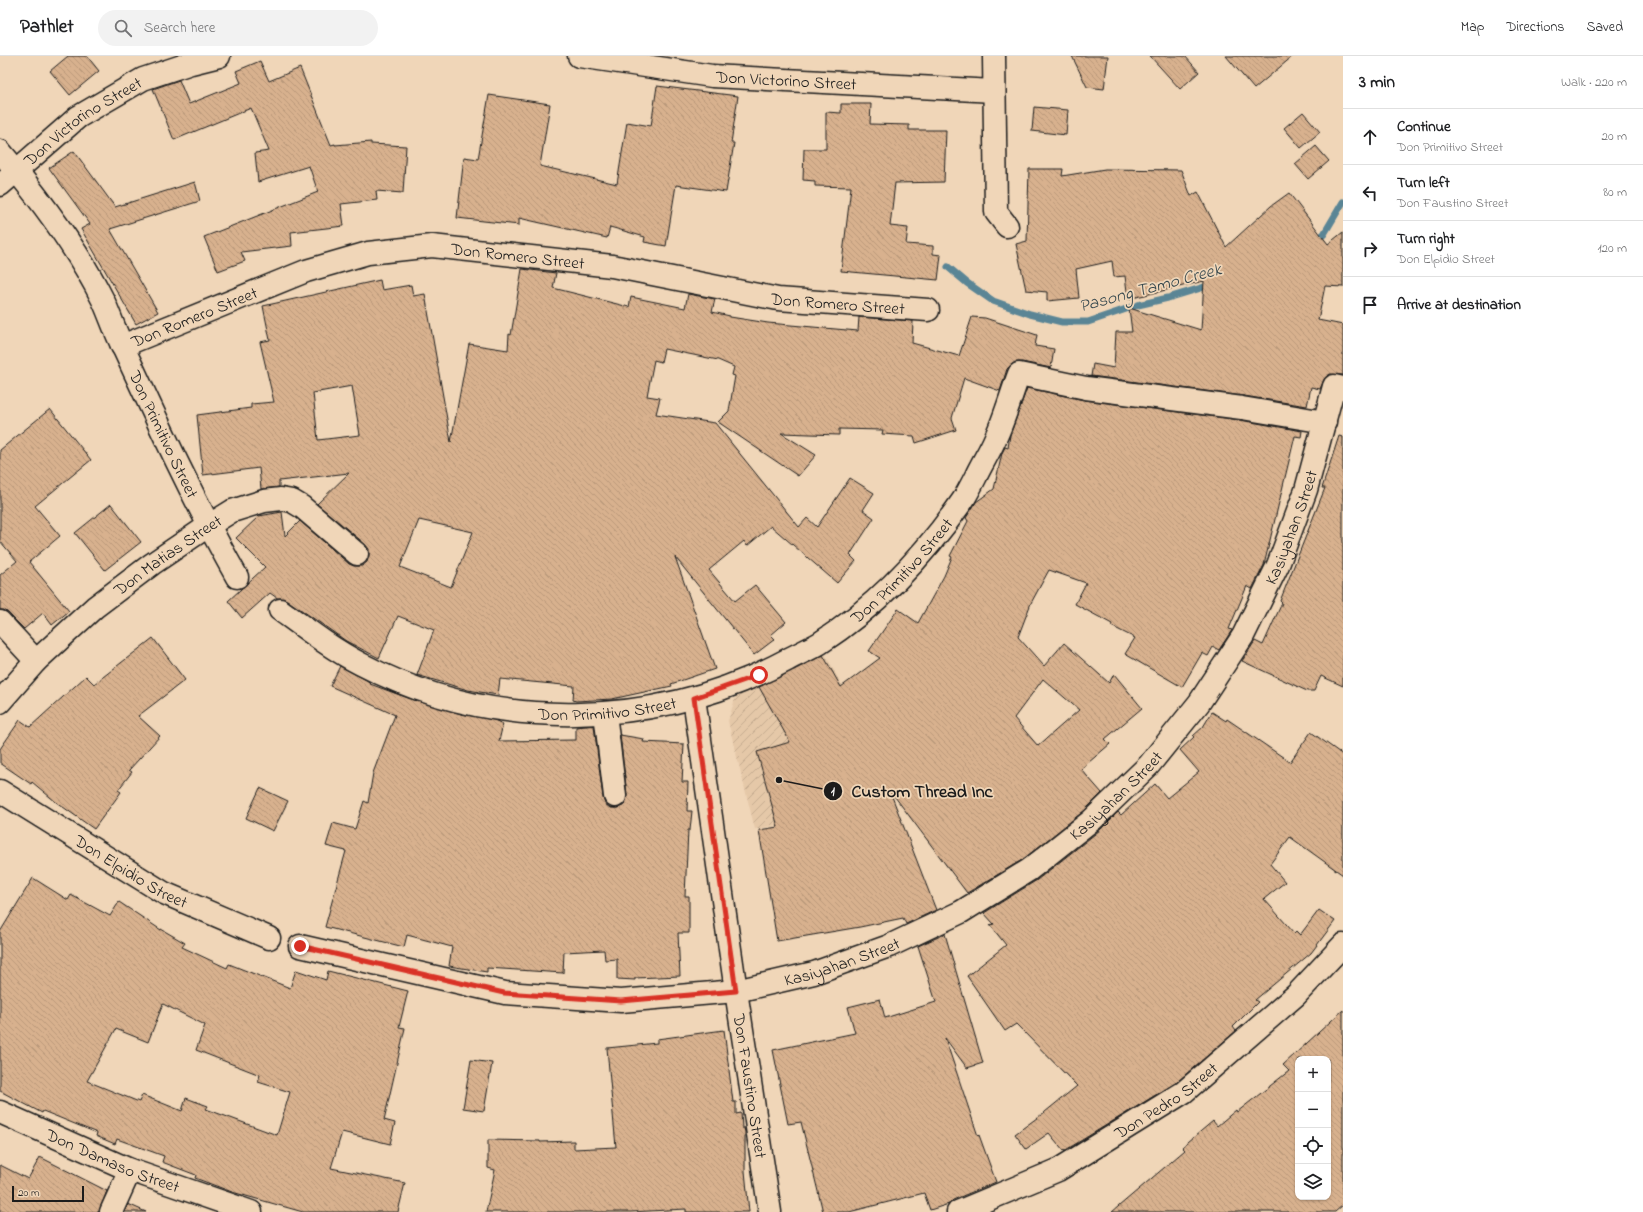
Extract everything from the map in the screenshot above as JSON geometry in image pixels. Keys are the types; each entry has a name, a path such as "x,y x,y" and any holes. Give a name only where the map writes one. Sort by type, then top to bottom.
{"street":[{"name":"Don Victorino Street","path":"0,185 78,117 142,80 191,63 219,56"},
{"name":"Don Victorino Street","path":"579,56 712,76 994,91"},
{"path":"994,56 996,212 1007,226"},
{"name":"Don Primitivo Street","path":"0,151 39,200 73,248 103,300 122,346 208,526 237,577"},
{"name":"Don Romero Street","path":"122,346 306,271 368,253 432,246 612,266 778,299 928,310"},
{"name":"Don Primitivo Street","path":"280,610 319,639 361,664 406,684 452,699 500,709 549,714 605,713 646,709 694,698 759,675 819,643 874,602 923,554 964,498 996,438 1019,374 1086,388 1242,408 1325,422"},
{"name":"Kasiyahan Street","path":"736,991 814,973 889,946 961,912 1029,870 1097,815 1149,765 1199,703 1243,636 1278,565 1306,490 1325,422 1338,387"},
{"name":"Don Matias Street","path":"0,702 36,661 95,607 152,564 232,511 264,501 281,499 292,500 357,554"},
{"path":"0,622 36,661"},
{"name":"Don Faustino Street","path":"694,698 736,991 770,1212"},
{"path":"605,713 615,796"},
{"name":"Don Elpidio Street","path":"0,791 164,893 269,938"},
{"name":"Don Pedro Street","path":"958,1212 1058,1170 1184,1092 1296,995 1343,945"},
{"path":"300,946 504,993 621,1001 736,991"},
{"name":"Don Damaso Street","path":"0,1112 130,1170 251,1212"},
{"path":"111,1212 130,1170"}],"shaded area":[{"path":"823,650 891,776 859,812 755,829 728,721 736,696"}],"building":[{"path":"68,56 87,56 99,71 70,95 50,71"},
{"path":"1072,56 1108,56 1104,89 1087,87"},
{"path":"1150,56 1185,56 1199,72 1180,89"},
{"path":"1226,56 1293,56 1254,89"},
{"path":"260,61 269,81 300,68 331,145 371,142 371,144 406,146 403,193 376,191 377,200 341,204 344,226 291,232 292,246 241,252 245,261 218,271 204,237 318,192 309,166 258,182 255,153 269,151 251,108 174,140 153,89 179,80 189,104 241,83 236,71"},
{"path":"657,86 738,96 731,143 734,143 726,192 676,185 666,246 644,242 645,237 610,227 607,238 519,218 519,225 457,218 464,157 478,159 489,95 550,104 540,166 617,184 627,122 651,126"},
{"path":"841,104 871,104 870,124 909,125 909,130 946,130 944,182 895,183 890,226 908,228 906,244 933,246 933,254 941,255 938,280 841,271 851,187 815,186 815,181 803,180 804,149 826,149 826,112 841,113"},
{"path":"1034,107 1068,110 1066,135 1032,131"},
{"path":"1303,112 1320,132 1301,148 1284,128"},
{"path":"1316,146 1329,161 1308,179 1295,164"},
{"path":"74,151 115,207 195,182 200,201 110,229 158,312 136,324 81,229 90,224 49,168"},
{"path":"1029,169 1063,169 1062,176 1105,169 1181,170 1191,196 1198,192 1226,247 1271,206 1289,193 1328,244 1343,232 1343,287 1325,286 1318,320 1343,325 1343,375 1330,374 1325,378 1320,389 1311,387 1307,406 1244,396 1091,376 1093,364 1114,368 1116,332 1132,332 1129,308 1201,330 1204,281 1128,299 1125,276 1114,277 1112,261 1076,269 1079,298 1047,301 1047,292 1026,290 1016,244 1027,241"},
{"path":"522,269 556,273 553,288 629,307 631,297 685,308 688,294 715,299 712,312 730,317 768,323 858,331 859,317 913,321 912,343 959,356 972,317 985,318 1037,335 1035,346 1054,349 1051,368 1022,362 1015,362 1011,365 1007,369 1000,391 964,378 952,418 956,430 916,443 914,436 882,434 883,430 839,429 839,435 781,433 816,455 798,476 718,422 729,411 735,376 732,375 734,367 718,360 664,349 661,362 654,360 647,396 660,398 656,414 715,423 799,527 807,518 817,527 850,478 874,493 863,510 874,518 850,555 856,561 837,583 771,526 747,546 744,541 709,570 735,601 755,585 786,622 771,635 775,639 754,655 675,557 715,669 671,684 672,686 612,699 576,701 573,700 574,686 500,679 498,695 468,690 417,675 434,630 398,616 379,658 346,641 287,600 277,598 270,593 242,618 228,601 265,567 236,538 259,516 282,512 285,536 300,521 349,564 354,566 362,566 367,562 369,556 369,549 365,544 317,504 349,473 279,481 279,487 261,489 259,468 203,475 197,415 251,408 251,404 274,402 260,342 270,340 263,306 380,280 382,290 411,285 413,296 425,294 451,442 469,344 508,350 509,334 511,335","holes":["352,386 360,435 318,440 313,393","419,520 473,532 451,587 400,567"]},
{"path":"1027,388 1084,400 1240,420 1302,431 1301,437 1295,436 1264,565 1252,589 1247,586 1229,629 1232,630 1219,650 1213,647 1208,656 1202,653 1182,687 1125,654 1135,638 1111,626 1112,624 1075,604 1086,583 1049,570 1031,603 1018,637 1044,666 1064,643 1109,683 1114,674 1142,708 1105,739 1110,744 1081,769 1102,793 1084,811 1022,860 967,893 892,793 891,794 936,910 906,924 903,918 777,941 759,830 778,827 757,752 790,742 759,687 823,655 841,687 880,658 869,651 898,609 918,623 944,576 952,557 950,556 968,521 966,518 976,502 994,489 1002,453 1005,447 1008,448 1010,435","holes":["1043,679 1079,710 1038,746 1014,718"]},
{"path":"50,409 91,460 35,506 60,536 29,562 69,611 52,625 43,613 24,629 4,610 0,610 0,575 17,561 0,541 0,450"},
{"path":"1339,436 1343,437 1343,686 1321,676 1314,691 1307,691 1242,661 1255,641 1263,645 1282,603 1280,601 1325,488 1322,488"},
{"path":"111,504 141,542 105,570 75,533"},
{"path":"153,638 185,680 138,716 160,736 129,770 132,772 118,790 121,792 94,829 56,802 32,782 31,784 0,763 0,749 20,720 30,727 86,676 94,684"},
{"path":"340,666 368,681 370,684 408,698 461,714 494,720 503,724 499,741 576,740 576,727 594,725 603,798 605,804 610,808 623,806 627,795 620,735 644,739 643,742 684,744 682,782 688,782 687,811 692,811 690,830 688,830 685,896 689,896 689,933 678,933 680,976 635,978 635,980 617,979 617,959 605,960 604,950 564,952 563,973 487,968 487,972 449,966 452,947 407,935 404,947 325,927 346,851 326,846 333,823 355,829 364,801 368,803 373,773 395,715 330,686"},
{"path":"1212,712 1226,721 1227,719 1290,762 1311,732 1343,755 1343,875 1290,837 1270,864 1285,882 1264,899 1294,933 1296,931 1300,935 1319,910 1335,921 1311,953 1255,1000 1258,1002 1233,1027 1236,1031 1177,1082 1064,1151 1049,1133 1026,1149 1015,1134 1077,1086 1016,1024 1005,1031 967,976 1006,945 990,925 994,924 984,913 1037,880 1100,830 1118,812 1121,815 1155,784 1167,798 1199,772 1180,750 1203,727"},
{"path":"260,788 288,801 273,831 246,818"},
{"path":"33,878 68,900 71,895 110,916 119,902 161,930 185,943 182,947 227,968 229,964 290,988 296,970 326,980 328,971 408,991 399,1027 405,1028 384,1120 395,1123 390,1144 342,1132 331,1168 405,1183 398,1212 303,1212 232,1192 195,1178 196,1175 162,1162 164,1156 117,1139 115,1144 96,1136 97,1133 43,1111 42,1113 0,1091 0,932","holes":["163,1004 205,1025 196,1050 260,1075 258,1082 290,1092 277,1135 206,1109 208,1106 186,1098 182,1111 142,1095 139,1102 87,1081 116,1029 148,1042"]},
{"path":"945,934 983,1063 967,1068 945,1038 978,1136 979,1135 996,1182 953,1200 949,1204 930,1210 924,1193 849,1212 823,1212 801,1122 788,1124 773,1050 855,1033 848,1007 880,999 885,1018 936,1002 918,946"},
{"path":"1343,1010 1343,1205 1335,1212 1112,1212 1185,1150 1182,1147 1213,1121 1217,1126 1289,1071 1283,1065"},
{"path":"724,1030 733,1102 736,1102 736,1114 741,1113 742,1128 744,1128 745,1132 745,1171 749,1212 686,1212 686,1209 631,1212 486,1212 495,1170 488,1168 488,1140 540,1142 574,1141 574,1149 616,1147 607,1048 657,1043 657,1039"},
{"path":"471,1060 492,1063 484,1111 463,1108"},
{"path":"40,1157 107,1191 99,1212 0,1212 0,1165 28,1179"},
{"path":"128,1204 146,1212 125,1212"}],"waterway":[{"name":"Pasong Tamo Creek","path":"1316,241 1324,234 1343,202"},
{"name":"Pasong Tamo Creek","path":"948,267 967,283 993,301 1030,314 1062,322 1088,322 1138,305 1211,285"}],"place":[{"name":"Custom Thread Inc","path":"779,780"}],"route":[{"path":"300,946 504,993 621,1001 736,991 694,698 759,675"}]}
